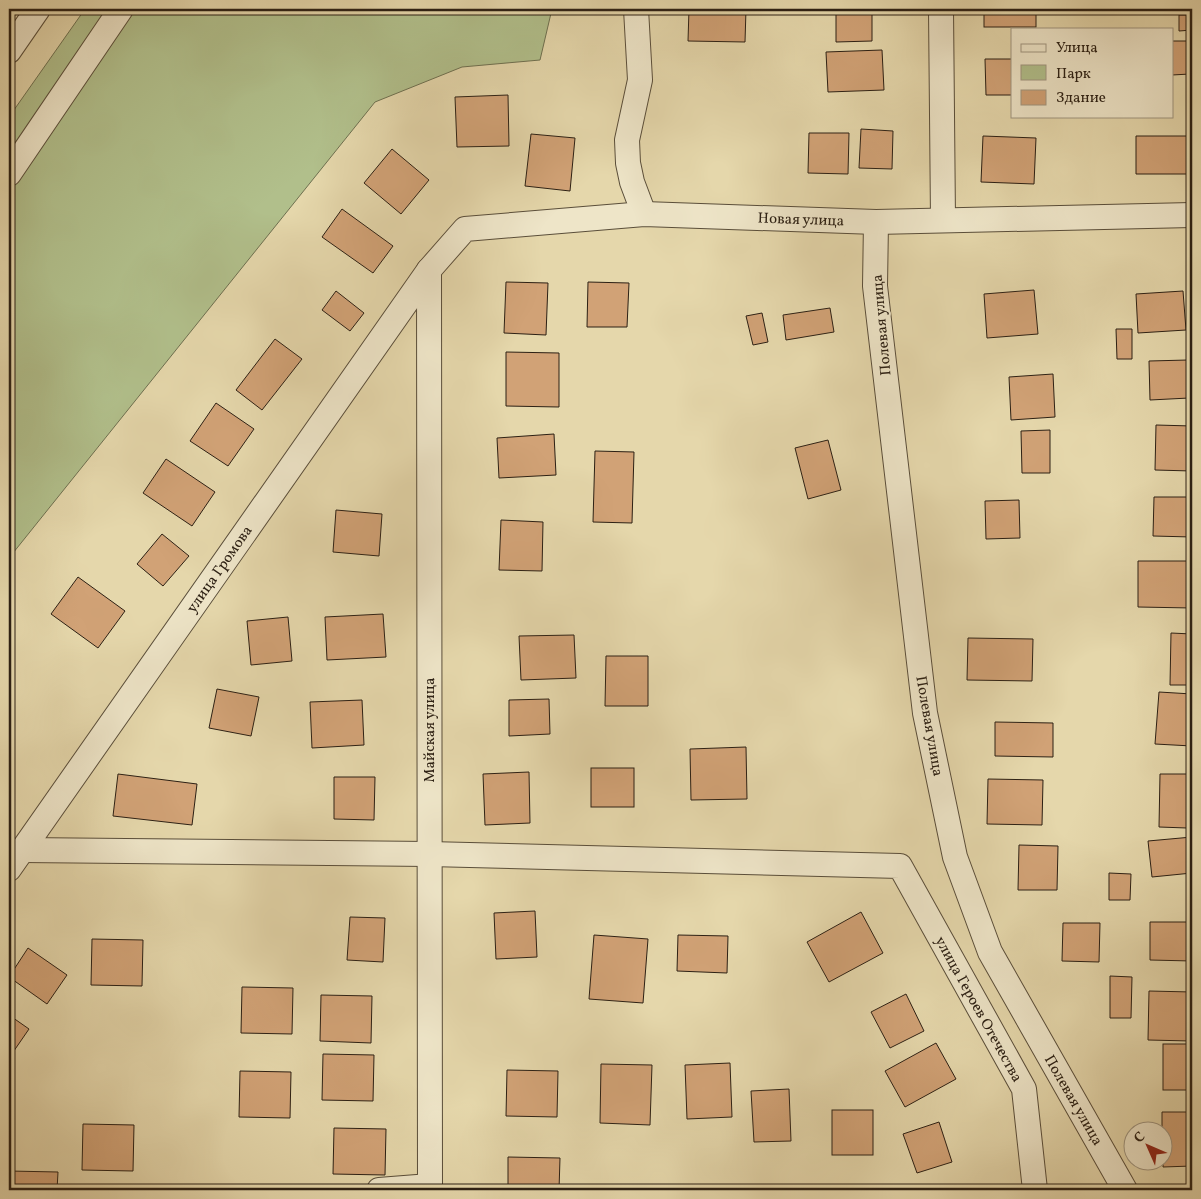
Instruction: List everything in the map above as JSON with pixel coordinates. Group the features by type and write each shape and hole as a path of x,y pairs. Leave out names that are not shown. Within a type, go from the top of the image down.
{"street":[{"path":"9,51 38,9"},
{"path":"9,174 121,9"},
{"path":"636,9 640,80 627,140 628,163 632,182 644,214"},
{"path":"942,9 943,220"},
{"name":"Новая улица","path":"430,270 465,229 644,214 876,222 1192,215"},
{"name":"Полевая улица","path":"876,222 875,286 925,713 958,865 990,952 1125,1190"},
{"name":"улица Громова","path":"9,869 430,270"},
{"name":"Майская улица","path":"430,270 430,1188"},
{"path":"22,850 429,854"},
{"name":"улица Героев Отечества","path":"429,854 900,866 1024,1089 1035,1190"},
{"path":"1024,1089 1048,1054"},
{"path":"379,1190 430,1188"}],"green space":[{"path":"85,9 552,9 540,60 462,67 375,102 9,558 9,117"}],"building":[{"path":"689,9 746,9 745,42 688,41"},
{"path":"984,9 1036,9 1036,27 984,27"},
{"path":"836,14 872,14 872,41 836,42"},
{"path":"1179,15 1192,15 1192,30 1179,31"},
{"path":"1174,41 1191,41 1190,74 1174,75"},
{"path":"882,50 884,90 828,92 826,52"},
{"path":"985,59 1011,59 1011,95 986,95"},
{"path":"508,95 509,146 457,147 455,97"},
{"path":"861,129 893,131 892,169 859,168"},
{"path":"809,133 849,133 848,174 808,173"},
{"path":"531,134 575,138 570,191 525,186"},
{"path":"983,136 1036,138 1034,184 981,182"},
{"path":"1136,136 1188,136 1189,174 1136,174"},
{"path":"392,149 429,180 401,214 364,183"},
{"path":"342,209 393,246 373,273 322,237"},
{"path":"506,282 548,283 546,335 504,333"},
{"path":"588,282 629,283 627,327 587,327"},
{"path":"1034,290 1038,334 987,338 984,294"},
{"path":"336,291 364,313 350,331 322,310"},
{"path":"1183,291 1186,330 1138,333 1136,294"},
{"path":"830,308 834,332 786,340 783,315"},
{"path":"762,313 768,342 753,345 746,316"},
{"path":"1116,329 1132,329 1132,359 1117,359"},
{"path":"275,339 302,359 262,410 236,390"},
{"path":"506,352 559,353 559,407 506,406"},
{"path":"1188,360 1189,398 1150,400 1149,361"},
{"path":"1053,374 1055,417 1011,420 1009,377"},
{"path":"216,403 254,429 228,466 190,441"},
{"path":"1156,425 1192,426 1192,471 1155,470"},
{"path":"1050,430 1050,473 1022,473 1021,431"},
{"path":"554,434 556,475 499,478 497,438"},
{"path":"828,440 841,490 808,499 795,448"},
{"path":"595,451 634,452 632,523 593,522"},
{"path":"166,459 215,492 192,526 143,493"},
{"path":"1154,497 1192,497 1192,537 1153,536"},
{"path":"1019,500 1020,538 986,539 985,501"},
{"path":"336,510 382,514 379,556 333,552"},
{"path":"501,520 543,522 542,571 499,570"},
{"path":"162,534 189,556 163,586 137,564"},
{"path":"1138,561 1192,561 1192,608 1138,607"},
{"path":"78,577 125,611 98,648 51,614"},
{"path":"383,614 386,657 327,660 325,617"},
{"path":"288,617 292,661 251,665 247,621"},
{"path":"1171,633 1192,634 1192,685 1170,685"},
{"path":"574,635 576,678 521,680 519,636"},
{"path":"968,638 1033,639 1032,681 967,680"},
{"path":"606,656 648,656 648,706 605,706"},
{"path":"217,689 259,697 251,736 209,728"},
{"path":"1159,692 1192,694 1192,746 1155,744"},
{"path":"549,699 550,734 509,736 509,700"},
{"path":"362,700 364,745 312,748 310,702"},
{"path":"995,722 1053,723 1053,757 995,756"},
{"path":"746,747 747,799 691,800 690,749"},
{"path":"591,768 634,768 634,807 591,807"},
{"path":"529,772 530,823 485,825 483,774"},
{"path":"118,774 197,784 192,825 113,816"},
{"path":"1160,774 1188,774 1187,828 1159,827"},
{"path":"334,777 375,777 374,820 334,819"},
{"path":"988,779 1043,780 1042,825 987,824"},
{"path":"1192,837 1192,873 1152,877 1148,841"},
{"path":"1019,845 1058,846 1057,890 1018,890"},
{"path":"1109,873 1131,874 1130,900 1109,900"},
{"path":"535,911 537,957 496,959 494,913"},
{"path":"861,912 883,953 829,982 807,942"},
{"path":"350,917 385,918 383,962 347,960"},
{"path":"1150,922 1192,922 1192,961 1150,960"},
{"path":"1063,923 1100,923 1099,962 1062,961"},
{"path":"594,935 648,939 643,1003 589,999"},
{"path":"678,935 728,936 727,973 677,971"},
{"path":"92,939 143,940 142,986 91,985"},
{"path":"28,948 67,975 47,1004 9,977"},
{"path":"1110,976 1132,977 1131,1018 1110,1018"},
{"path":"242,987 293,988 292,1034 241,1033"},
{"path":"1149,991 1192,992 1191,1041 1148,1040"},
{"path":"906,994 924,1031 890,1048 871,1012"},
{"path":"321,995 372,996 371,1043 320,1041"},
{"path":"9,1015 29,1029 9,1058"},
{"path":"936,1043 956,1079 905,1107 885,1071"},
{"path":"1163,1044 1192,1044 1192,1090 1163,1090"},
{"path":"323,1054 374,1055 373,1101 322,1100"},
{"path":"730,1063 732,1117 687,1119 685,1065"},
{"path":"601,1064 652,1065 650,1125 600,1123"},
{"path":"507,1070 558,1071 557,1117 506,1116"},
{"path":"240,1071 291,1072 290,1118 239,1117"},
{"path":"789,1089 791,1141 754,1142 751,1091"},
{"path":"832,1110 873,1110 873,1155 832,1155"},
{"path":"1162,1112 1192,1112 1192,1166 1174,1167 1174,1122 1162,1122"},
{"path":"939,1122 952,1162 917,1173 903,1134"},
{"path":"83,1124 134,1125 133,1171 82,1170"},
{"path":"334,1128 386,1129 385,1175 333,1174"},
{"path":"508,1157 560,1158 559,1190 508,1190"},
{"path":"9,1171 58,1172 57,1190 9,1190"}]}
